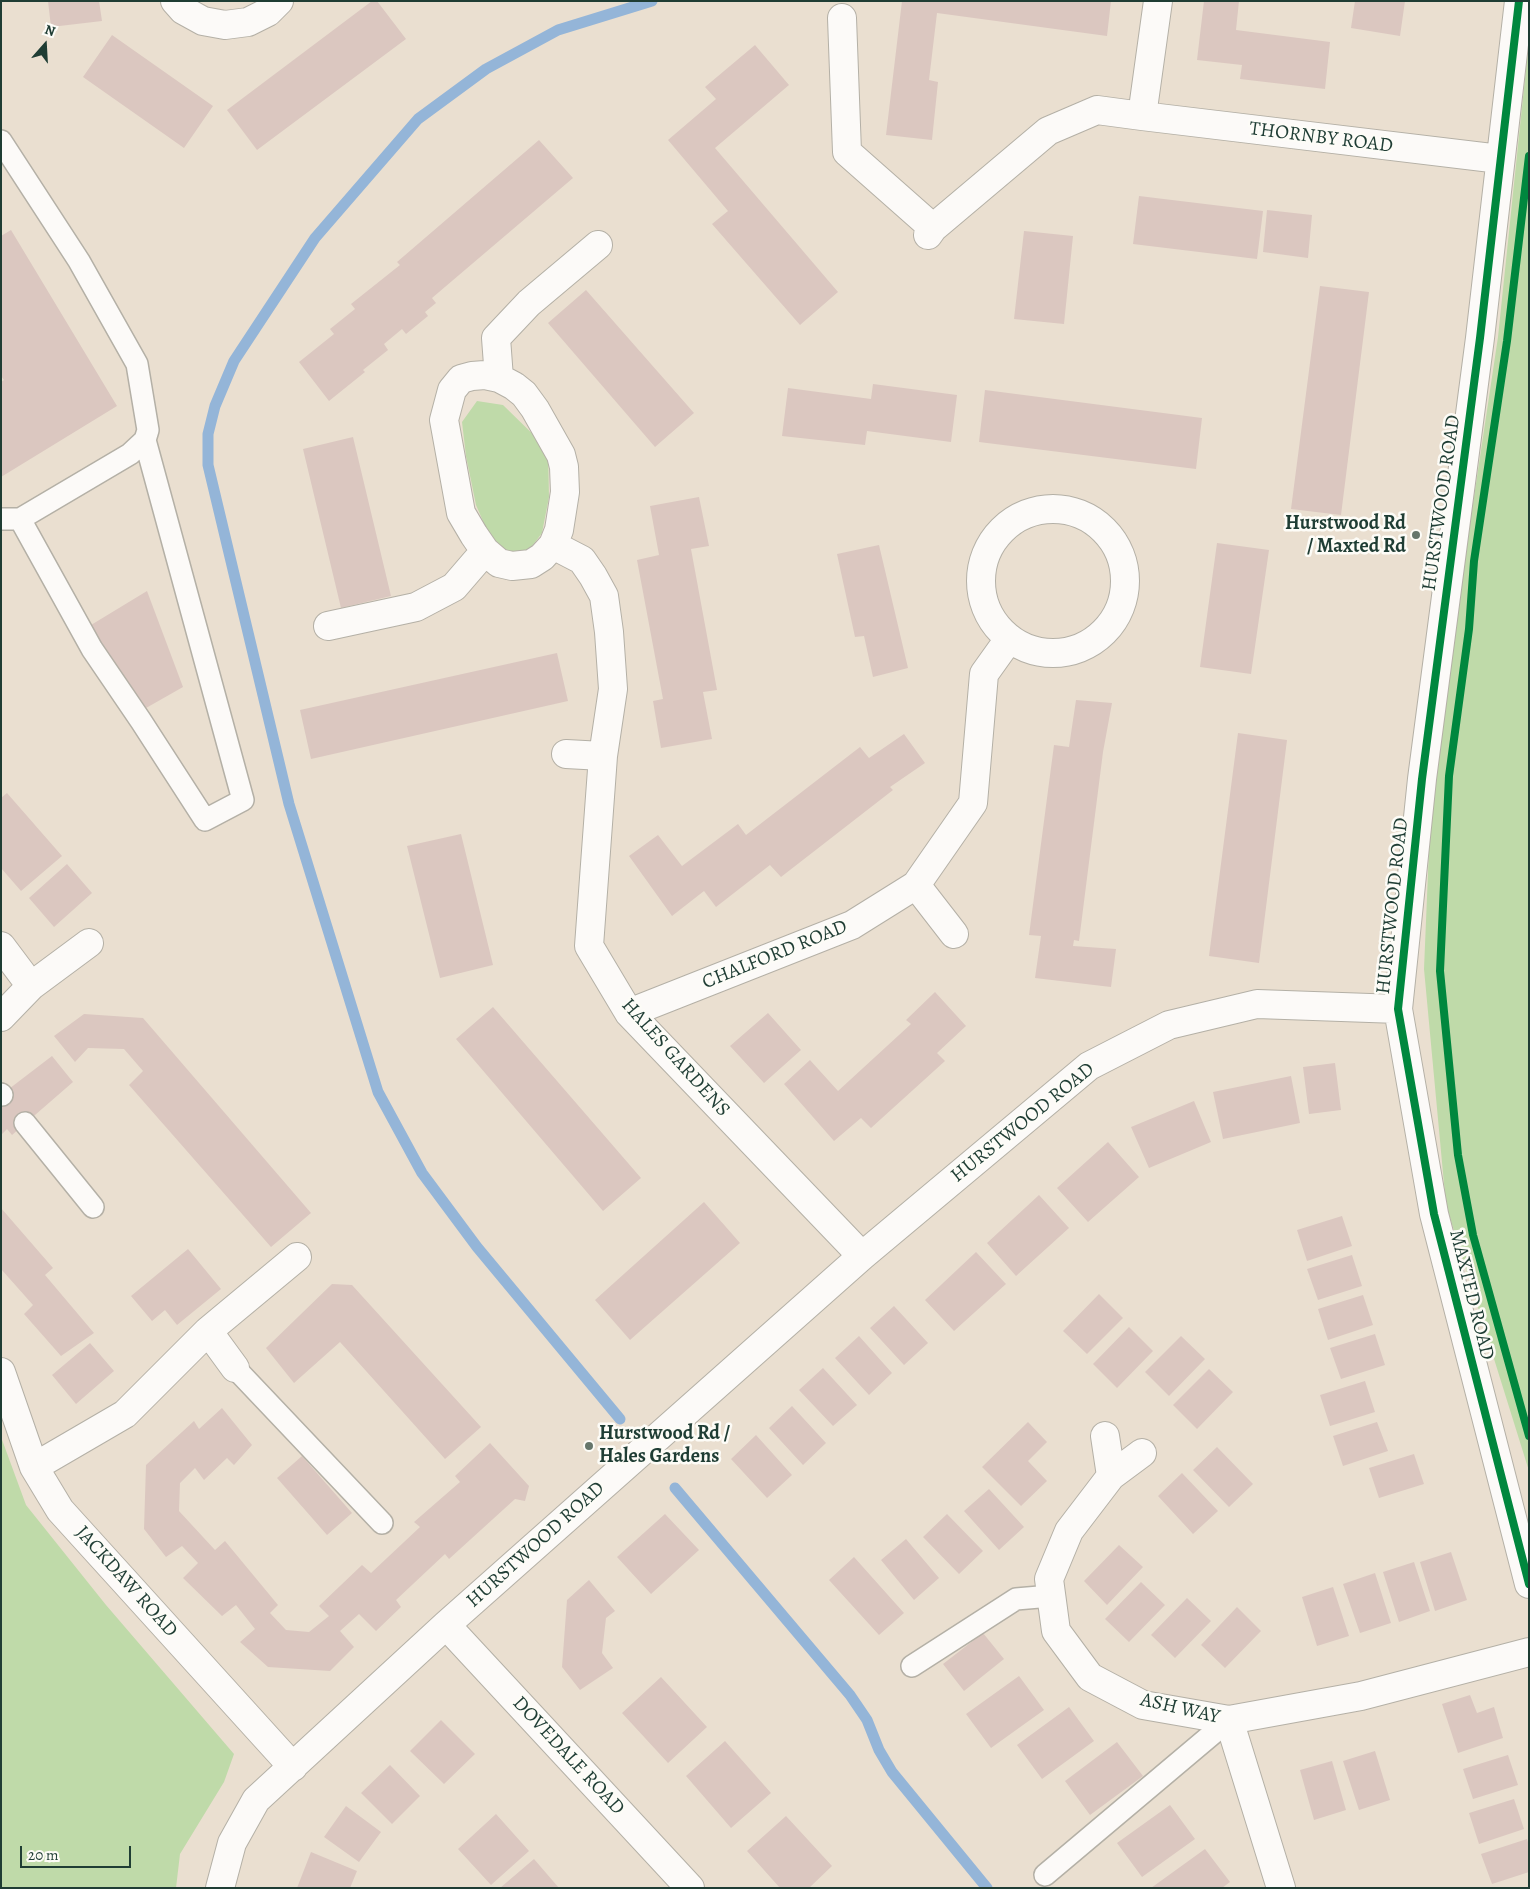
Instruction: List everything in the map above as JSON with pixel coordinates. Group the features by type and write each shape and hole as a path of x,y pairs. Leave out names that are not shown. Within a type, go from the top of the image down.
{"street":[{"path":"175,1 183,10 203,21 225,25 248,22 268,12 279,1"},
{"path":"1142,116 1158,1"},
{"name":"HURSTWOOD ROAD","path":"220,1888 232,1843 256,1800 446,1625 862,1256 1088,1066 1168,1025 1257,1004 1398,1010 1422,779 1480,338 1519,1"},
{"name":"THORNBY ROAD","path":"842,18 848,152 931,232 1048,131 1097,110 1500,159"},
{"path":"499,378 496,338 529,303 598,245"},
{"path":"485,375 499,378 514,386 524,394 535,409 561,455 564,467 565,492 561,522 553,545 542,557 531,564 512,566 499,563 485,551 461,513 444,420 452,390 461,379 485,375"},
{"path":"1042,509 1077,512 1105,529 1126,569 1124,602 1112,626 1088,646 1059,654 1009,639 996,626 981,593 985,554 997,534 1014,519 1042,509"},
{"name":"HALES GARDENS","path":"553,545 582,560 593,576 604,596 609,632 613,689 603,756 589,946 629,1013 862,1256"},
{"path":"328,626 416,607 454,587 485,551"},
{"name":"CHALFORD ROAD","path":"629,1013 852,925 916,885 973,803 984,674 1009,639"},
{"path":"566,754 603,756"},
{"path":"916,885 954,934"},
{"path":"1,1017 31,986 89,943"},
{"path":"1,946 31,986"},
{"name":"MAXTED ROAD","path":"1398,1010 1434,1214 1529,1584"},
{"path":"34,1467 125,1414 208,1331 296,1257"},
{"path":"208,1331 235,1368"},
{"name":"JACKDAW ROAD","path":"1,1372 34,1467 60,1510 293,1767"},
{"path":"1105,1436 1111,1476"},
{"name":"ASH WAY","path":"1142,1454 1111,1476 1069,1531 1049,1579 1056,1631 1090,1677 1143,1705 1229,1720 1361,1696 1529,1652"},
{"name":"DOVEDALE ROAD","path":"446,1625 690,1888"},
{"path":"1229,1720 1281,1888"}],"lane":[{"path":"1,141 79,261 137,364 148,430 145,440 130,454 11,519 92,649 205,820 243,800 145,440"},
{"path":"25,1123 93,1207"},
{"path":"235,1368 382,1523"},
{"path":"912,1666 1016,1599 1051,1596"},
{"path":"1045,1876 1229,1720"}],"green space":[{"path":"1529,40 1529,1471 1446,1205 1424,969 1432,777 1498,337"},
{"path":"477,401 503,405 548,449 549,497 542,533 530,549 509,553 489,535 476,505 466,456 462,422"},
{"path":"1,1437 26,1505 106,1605 234,1754 224,1782 180,1854 176,1888 1,1888"}],"building":[{"path":"48,1 99,1 102,21 51,27"},
{"path":"372,1 377,1 406,39 257,150 227,110"},
{"path":"902,1 1111,1 1107,36 937,13 929,80 938,82 932,140 886,135"},
{"path":"1204,1 1239,1 1236,30 1330,42 1325,89 1240,79 1242,65 1197,60"},
{"path":"1355,1 1405,1 1400,36 1351,28"},
{"path":"112,35 213,106 184,148 83,77"},
{"path":"755,45 789,85 715,148 838,292 800,325 712,224 728,211 668,140 716,99 705,87"},
{"path":"539,140 573,178 432,298 436,303 425,312 428,316 406,334 402,329 384,344 388,350 363,370 365,372 329,401 299,362 334,334 330,329 355,309 351,304 400,265 397,262"},
{"path":"1139,196 1263,211 1257,259 1133,244"},
{"path":"1267,210 1312,215 1308,258 1263,252"},
{"path":"11,230 117,406 1,477 1,382 4,380 1,376 1,236"},
{"path":"1024,231 1073,236 1064,324 1014,319"},
{"path":"1320,286 1369,292 1341,515 1291,509"},
{"path":"586,290 694,413 655,447 548,323"},
{"path":"873,384 957,395 951,442 867,431 865,445 782,436 788,388 871,399"},
{"path":"985,390 1202,418 1196,469 979,442"},
{"path":"353,437 391,596 341,608 303,449"},
{"path":"699,497 709,546 691,549 717,690 703,692 712,739 661,748 653,701 663,699 637,560 659,555 650,506"},
{"path":"1217,543 1269,550 1251,674 1200,667"},
{"path":"879,545 908,668 873,677 864,636 855,637 837,554"},
{"path":"147,591 183,687 139,712 91,625"},
{"path":"557,653 568,701 311,759 300,710"},
{"path":"1076,700 1112,703 1103,752 1079,941 1074,940 1073,946 1116,949 1111,987 1035,978 1041,936 1029,935 1054,745 1069,747"},
{"path":"1238,733 1287,740 1259,963 1209,956"},
{"path":"904,734 925,763 890,787 893,790 781,877 770,865 716,907 704,891 672,916 629,856 658,835 682,866 738,824 746,835 860,747 869,758"},
{"path":"7,793 62,856 21,891 1,868 1,798"},
{"path":"461,834 493,965 440,978 407,846"},
{"path":"67,864 92,893 54,927 29,898"},
{"path":"935,992 966,1026 937,1053 945,1061 871,1128 861,1118 834,1141 784,1084 810,1060 838,1091 911,1024 906,1020"},
{"path":"493,1007 641,1178 603,1211 456,1039"},
{"path":"768,1013 801,1050 764,1083 730,1046"},
{"path":"84,1014 143,1018 311,1213 271,1247 129,1085 143,1071 124,1049 88,1048 75,1062 54,1036"},
{"path":"52,1056 73,1082 12,1135 7,1129 1,1135 1,1095"},
{"path":"1335,1063 1341,1110 1309,1114 1303,1067"},
{"path":"1291,1076 1300,1123 1223,1139 1213,1092"},
{"path":"1194,1101 1211,1142 1149,1168 1131,1127"},
{"path":"1108,1142 1139,1177 1088,1222 1057,1188"},
{"path":"1039,1195 1069,1228 1016,1276 987,1243"},
{"path":"704,1202 740,1243 630,1340 595,1300"},
{"path":"1,1208 53,1268 45,1275 94,1333 61,1356 24,1314 33,1305 1,1269"},
{"path":"1342,1216 1352,1246 1307,1261 1297,1230"},
{"path":"188,1249 221,1289 177,1325 165,1310 152,1321 131,1296"},
{"path":"976,1252 1006,1284 954,1331 925,1300"},
{"path":"1352,1255 1362,1286 1318,1300 1307,1269"},
{"path":"332,1284 352,1285 481,1427 445,1459 340,1342 294,1383 266,1348"},
{"path":"1099,1294 1123,1318 1087,1354 1063,1331"},
{"path":"1363,1295 1373,1325 1328,1340 1318,1309"},
{"path":"894,1306 928,1343 904,1365 870,1328"},
{"path":"1129,1327 1153,1351 1117,1388 1093,1364"},
{"path":"1375,1334 1385,1365 1341,1379 1330,1348"},
{"path":"859,1336 892,1373 869,1395 835,1358"},
{"path":"1181,1336 1205,1359 1169,1396 1145,1372"},
{"path":"90,1343 114,1371 76,1404 52,1375"},
{"path":"823,1368 857,1405 833,1426 799,1390"},
{"path":"1209,1369 1233,1392 1197,1429 1173,1405"},
{"path":"1365,1381 1375,1412 1330,1426 1320,1395"},
{"path":"792,1406 826,1443 803,1465 769,1428"},
{"path":"222,1408 252,1445 234,1465 227,1458 204,1480 195,1468 180,1483 179,1511 215,1550 225,1541 278,1605 270,1613 286,1630 309,1632 329,1616 319,1606 362,1565 371,1573 420,1527 414,1522 460,1482 455,1476 490,1443 529,1486 525,1501 515,1499 449,1559 445,1554 396,1600 401,1607 376,1631 359,1614 340,1631 354,1647 330,1671 268,1667 240,1642 255,1629 236,1605 222,1616 183,1578 198,1563 182,1546 166,1557 144,1529 146,1465 194,1421 199,1429"},
{"path":"1028,1422 1047,1442 1028,1461 1047,1481 1021,1506 982,1467"},
{"path":"1377,1422 1388,1451 1343,1466 1333,1436"},
{"path":"756,1435 792,1475 767,1498 731,1459"},
{"path":"1217,1447 1253,1484 1229,1507 1193,1470"},
{"path":"1414,1454 1424,1484 1379,1498 1369,1468"},
{"path":"302,1456 352,1513 327,1535 277,1478"},
{"path":"1182,1473 1218,1511 1193,1534 1158,1496"},
{"path":"989,1489 1024,1527 999,1550 964,1511"},
{"path":"665,1514 699,1550 651,1594 617,1557"},
{"path":"947,1514 983,1551 959,1574 923,1537"},
{"path":"906,1539 939,1578 914,1600 881,1560"},
{"path":"1119,1545 1143,1567 1107,1605 1084,1581"},
{"path":"1451,1552 1467,1600 1435,1611 1420,1562"},
{"path":"854,1557 904,1613 879,1635 829,1580"},
{"path":"1414,1562 1430,1611 1399,1622 1383,1572"},
{"path":"1375,1573 1391,1623 1360,1633 1343,1584"},
{"path":"589,1580 615,1611 606,1618 602,1653 613,1668 580,1690 562,1667 567,1600"},
{"path":"1141,1582 1165,1605 1129,1642 1105,1619"},
{"path":"1333,1587 1349,1636 1317,1646 1302,1597"},
{"path":"1187,1598 1211,1621 1175,1658 1151,1635"},
{"path":"1237,1607 1261,1631 1225,1668 1201,1645"},
{"path":"983,1633 1004,1659 964,1691 943,1664"},
{"path":"1019,1676 1044,1710 991,1748 966,1714"},
{"path":"661,1677 707,1727 668,1763 622,1713"},
{"path":"1470,1695 1477,1713 1494,1707 1503,1738 1458,1753 1442,1704"},
{"path":"1069,1707 1094,1741 1042,1779 1017,1745"},
{"path":"441,1720 475,1754 444,1784 410,1751"},
{"path":"725,1741 771,1793 731,1828 686,1776"},
{"path":"1117,1742 1143,1776 1090,1815 1065,1781"},
{"path":"1375,1751 1390,1800 1359,1810 1343,1761"},
{"path":"1508,1755 1518,1785 1473,1799 1463,1769"},
{"path":"1332,1761 1346,1810 1314,1820 1300,1770"},
{"path":"390,1765 420,1796 392,1824 361,1793"},
{"path":"1514,1799 1524,1829 1479,1844 1469,1813"},
{"path":"1170,1805 1195,1839 1142,1877 1117,1843"},
{"path":"346,1806 381,1832 359,1862 324,1837"},
{"path":"496,1814 529,1851 491,1885 458,1849"},
{"path":"786,1816 832,1866 809,1888 780,1888 747,1851"},
{"path":"1527,1839 1529,1845 1529,1872 1492,1884 1481,1854"},
{"path":"1205,1849 1230,1882 1222,1888 1151,1888"},
{"path":"311,1852 357,1871 350,1888 297,1888"},
{"path":"534,1859 559,1888 500,1888"}],"waterway":[{"path":"620,1419 477,1247 422,1173 378,1092 289,804 208,465 208,434 215,406 234,361 315,238 418,119 486,69 558,30 652,1"},
{"path":"675,1488 850,1695 867,1720 879,1750 892,1772 987,1888"}],"cycle path":[{"path":"1519,1 1480,338 1422,779 1398,1009 1434,1214 1529,1584"},
{"path":"1529,156 1507,341 1474,561 1469,629 1449,776 1440,971 1458,1155 1473,1235 1529,1436"}],"place":[{"name":"Hurstwood Rd / Maxted Rd","path":"1416,535"},
{"name":"Hurstwood Rd / Hales Gardens","path":"589,1446"}]}
